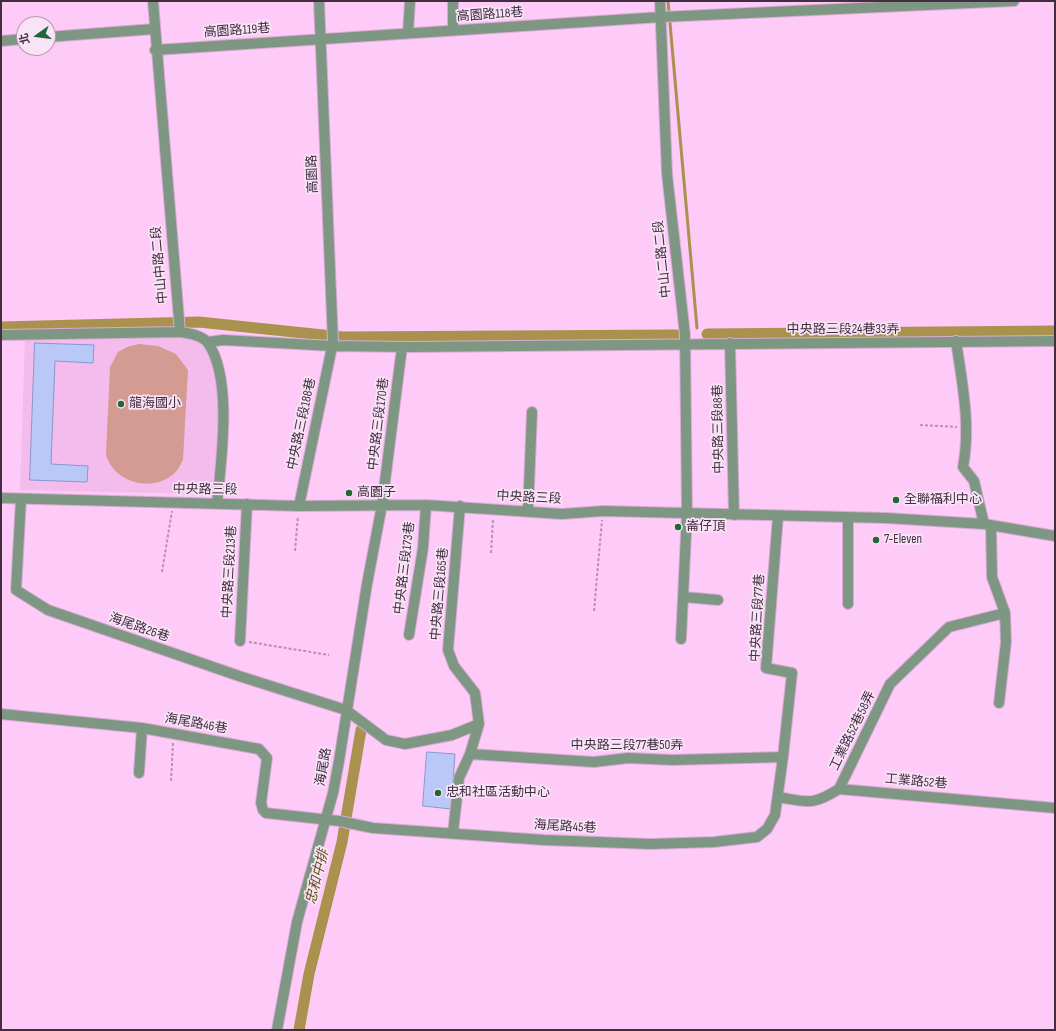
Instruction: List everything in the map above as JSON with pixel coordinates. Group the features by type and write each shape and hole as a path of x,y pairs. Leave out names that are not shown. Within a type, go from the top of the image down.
{"street":[{"name":"中山中路二段","path":"153,1 154,28 180,329"},
{"name":"高園路","path":"319,1 332,340"},
{"path":"408,33 410,1"},
{"path":"453,1 453,30"},
{"name":"中山二路二段","path":"660,1 667,174 684,343 687,514 681,639"},
{"name":"高園路118巷","path":"321,38 879,5 1014,1"},
{"path":"56,36 154,28"},
{"name":"高園路119巷","path":"156,50 321,38"},
{"path":"1,41 16,40"},
{"path":"1,335 180,329 208,342 218,363 223,412 217,504"},
{"name":"中央路三段24巷33弄","path":"208,342 223,340 332,340 402,347 684,343 922,343 956,341 1055,341"},
{"name":"中央路三段188巷","path":"299,506 332,340"},
{"path":"956,341 964,392 966,448 963,467 974,481 988,524 992,577 1005,613 1006,642 999,703"},
{"name":"中央路三段88巷","path":"730,343 734,515"},
{"name":"中央路三段170巷","path":"382,505 402,347"},
{"path":"528,511 532,412"},
{"name":"中央路三段","path":"1,498 299,506 426,505 460,506 494,510 562,514 603,511 886,518 988,524 1055,536"},
{"name":"海尾路26巷","path":"21,499 16,590 35,603 48,610 114,634 346,710"},
{"name":"中央路三段213巷","path":"240,641 247,504"},
{"name":"海尾路","path":"277,1030 297,922 325,821 339,761 346,710 382,505"},
{"name":"中央路三段173巷","path":"409,635 423,548 426,505"},
{"name":"中央路三段165巷","path":"460,506 448,650 454,666 475,693 479,724"},
{"name":"中央路三段77巷","path":"778,516 766,668 792,673 778,797"},
{"path":"848,518 848,604"},
{"path":"684,597 718,600"},
{"name":"工業路52巷58弄","path":"839,789 890,684 949,627 1005,613"},
{"path":"346,710 386,740 404,744 452,735 479,724"},
{"name":"海尾路46巷","path":"1,714 142,728 259,749 267,758 261,803 263,810 266,813 325,821"},
{"path":"453,833 459,778 470,754 479,724"},
{"path":"139,773 142,728"},
{"name":"中央路三段77巷50弄","path":"470,754 594,762 628,758 672,760 783,757"},
{"path":"778,797 810,802 823,800 839,789"},
{"name":"工業路52巷","path":"839,789 1055,808"},
{"name":"海尾路45巷","path":"325,821 339,821 373,828 544,840 650,844 728,840 757,837 767,829 775,815 778,797"}],"path":[{"path":"920,425 966,428"},
{"path":"162,572 174,502"},
{"path":"295,551 299,506"},
{"path":"491,553 494,510"},
{"path":"594,611 603,511"},
{"path":"240,641 329,656"},
{"path":"171,781 174,734"}],"shaded area":[{"name":"龍海國小","path":"174,337 193,339 207,346 213,358 218,390 220,418 218,446 211,494 20,490 25,338"},
{"path":"139,344 158,346 176,354 188,370 183,459 177,471 167,478 156,483 143,484 131,481 120,475 111,466 106,454 110,367 118,352 127,347"}],"building":[{"path":"35,343 94,345 93,363 55,361 51,464 88,466 87,482 30,480"},
{"name":"忠和社區活動中心","path":"427,752 455,754 451,809 423,806"}],"waterway":[{"path":"668,1 697,328"},
{"path":"1,327 199,322 342,337 677,335"},
{"path":"707,334 1055,331"},
{"name":"忠和中排","path":"299,1030 309,974 342,842 361,730"}],"place":[{"name":"龍海國小","path":"121,404"},
{"name":"高園子","path":"349,493"},
{"name":"全聯福利中心","path":"896,500"},
{"name":"崙仔頂","path":"678,527"},
{"name":"7-Eleven","path":"876,540"},
{"name":"忠和社區活動中心","path":"438,793"}]}
